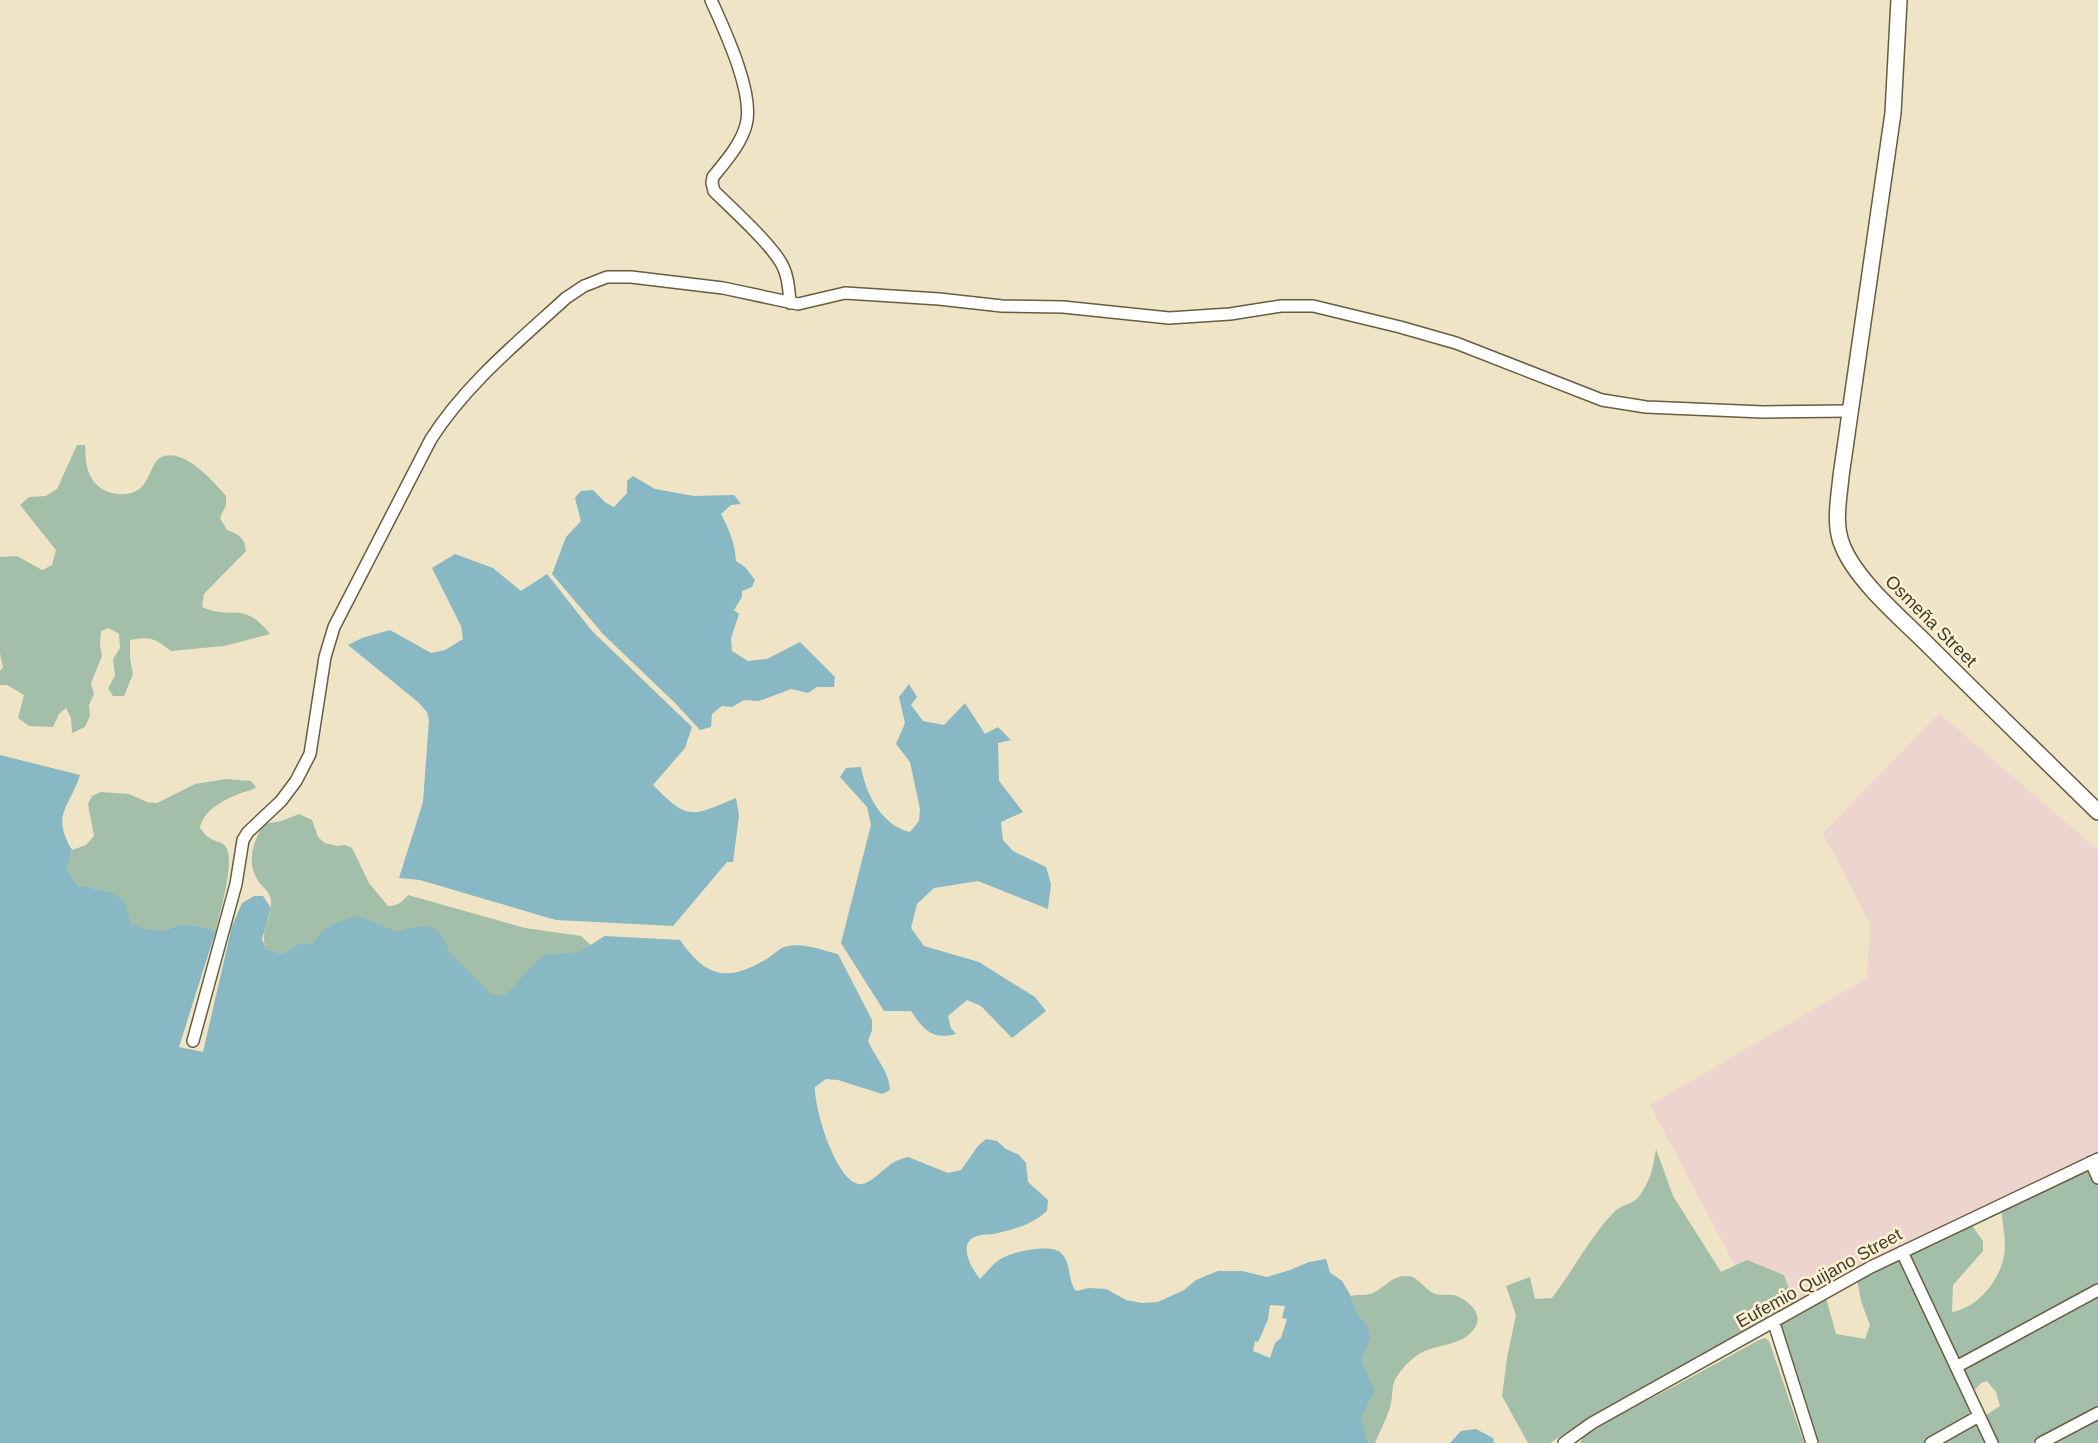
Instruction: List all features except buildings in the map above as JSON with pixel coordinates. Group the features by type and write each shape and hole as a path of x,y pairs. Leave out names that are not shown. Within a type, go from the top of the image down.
{"main road":[{"name":"Osmeña Street","path":"1900,0 1893,113 1838,506 1839,534 1846,554 1862,576 1897,615 2098,812"}],"street":[{"path":"711,0 743,83 747,114 747,124 739,140 713,177 712,184 714,191 763,240 784,266 790,303"},
{"path":"193,1041 236,884 243,840 248,832 281,801 296,781 310,754 325,657 334,627 430,439 448,413 468,391 566,298 584,286 606,277 631,277 723,288 798,304 845,293 939,299 1002,306 1063,307 1169,318 1230,314 1282,306 1313,306 1456,343 1608,401 1646,407 1763,412 1851,411"},
{"path":"2094,1160 2098,1178"},
{"name":"Eufemio Quijano Street","path":"1566,1442 1592,1423 1774,1323 1871,1267 2094,1160"},
{"path":"1902,1252 1992,1443"},
{"path":"1956,1367 2098,1290"},
{"path":"1774,1323 1812,1443"},
{"path":"2041,1443 2098,1413"},
{"path":"1931,1443 1979,1416"}],"shaded area":[{"path":"1939,713 2098,850 2098,1152 1762,1317 1650,1105 1867,978 1870,924 1823,833"}],"green space":[{"path":"77,445 85,445 87,468 93,481 103,490 116,494 130,493 141,488 156,462 164,456 172,455 190,462 206,475 226,496 226,505 220,518 227,530 235,533 243,540 246,551 204,594 202,607 212,611 244,614 252,617 270,634 224,646 171,651 152,639 130,640 130,659 133,674 124,696 113,696 108,688 115,676 113,659 120,648 119,634 109,628 101,631 100,645 102,656 91,683 94,694 89,705 90,716 85,727 72,733 71,718 66,708 59,714 53,727 29,726 18,718 24,695 7,685 0,685 0,671 3,667 0,653 0,557 17,556 42,570 52,565 56,550 20,505 29,497 46,496 57,489"},
{"path":"226,779 251,781 256,787 228,798 216,806 205,816 200,828 208,837 226,846 229,857 226,889 216,930 183,924 165,930 150,930 130,924 107,891 77,885 67,869 72,850 86,845 94,836 88,804 92,796 101,792 129,794 147,802 157,803 195,784"},
{"path":"299,814 312,820 318,837 325,843 337,846 345,845 352,848 369,883 388,906 400,903 408,895 525,928 581,936 591,945 605,936 689,1056 299,943 283,954 266,949 264,936 270,914 271,901 269,894 259,882 254,872 252,858 254,844 264,824 281,821"},
{"path":"1656,1149 1673,1196 1721,1272 1747,1260 1784,1275 1795,1306 1583,1422 1550,1443 1528,1443 1502,1396 1507,1358 1516,1315 1506,1286 1530,1277 1535,1299 1552,1298 1606,1221 1615,1211 1638,1198 1647,1184"},
{"path":"2090,1169 2098,1186 2098,1285 1960,1361 1909,1252 1970,1223 1983,1241 1983,1251 1953,1285 1952,1312 1963,1309 1981,1297 1989,1288 2004,1258 2005,1237 2001,1208"},
{"path":"1898,1259 1904,1264 1972,1413 1968,1419 1927,1443 1817,1443 1778,1325 1826,1298 1836,1334 1865,1339 1870,1325 1861,1301 1857,1280"},
{"path":"1330,1273 1342,1281 1351,1296 1373,1293 1400,1277 1413,1277 1433,1293 1452,1295 1464,1300 1472,1306 1477,1314 1477,1324 1468,1335 1454,1342 1423,1352 1402,1369 1394,1382 1390,1408 1375,1443 1301,1443 1365,1392"},
{"path":"2098,1294 2098,1407 2033,1443 1996,1443 1983,1417 2000,1406 1996,1392 1987,1381 1981,1383 1971,1394 1962,1370 1964,1366"},
{"path":"1765,1338 1769,1341 1804,1443 1580,1443 1585,1432"},
{"path":"2098,1416 2098,1443 2048,1443"},
{"path":"1976,1422 1986,1443 1936,1443"}],"water":[{"path":"633,476 655,489 694,496 734,495 741,504 731,505 721,514 731,537 736,561 745,567 755,580 752,587 742,591 742,597 734,610 739,614 731,638 732,651 748,661 767,659 800,642 835,677 834,687 817,687 808,693 791,689 759,701 744,700 732,707 722,706 712,714 711,727 700,730 675,703 603,634 552,574 566,537 581,521 575,498 581,491 593,490 606,503 614,507 627,493 627,481"},
{"path":"455,554 493,568 521,591 547,574 592,631 692,727 685,748 653,785 665,797 683,810 692,812 710,809 736,798 739,816 733,862 727,862 673,926 556,920 420,880 399,878 423,802 429,720 427,712 418,702 348,645 362,638 390,630 431,653 445,650 463,639 461,626 432,568"},
{"path":"909,684 917,697 911,705 923,721 944,725 965,703 985,734 998,727 1011,740 998,743 999,781 1023,812 1001,822 1003,840 1013,851 1046,867 1051,884 1048,909 978,881 934,888 917,904 911,928 924,946 979,962 1035,997 1046,1011 1012,1038 981,1006 967,1000 948,1016 951,1028 956,1034 948,1036 929,1032 911,1011 884,1011 841,943 871,825 867,807 840,777 846,768 861,767 871,798 876,807 891,823 910,832 919,821 920,809 910,762 896,744 905,723 899,697"},
{"path":"0,755 80,775 62,819 66,838 72,850 67,869 77,885 107,891 124,900 131,924 150,930 165,930 183,924 216,930 179,1047 203,1052 232,926 242,903 254,896 263,896 271,908 262,939 266,949 283,954 299,943 312,944 322,932 332,925 356,916 399,932 409,928 431,926 443,937 450,953 492,995 506,995 534,964 545,955 580,952 605,936 680,940 698,962 717,972 728,973 739,972 751,967 781,948 788,946 807,946 838,954 872,1020 872,1030 868,1041 884,1070 890,1090 882,1094 838,1080 826,1079 815,1087 818,1110 828,1142 834,1157 850,1180 863,1184 894,1162 908,1157 948,1173 961,1170 978,1146 986,1139 997,1141 1006,1149 1019,1155 1026,1163 1028,1182 1048,1200 1047,1211 1035,1220 1015,1229 979,1235 971,1239 967,1244 968,1256 973,1269 980,1279 994,1264 1004,1257 1030,1250 1056,1250 1061,1253 1067,1262 1071,1282 1076,1291 1089,1288 1106,1289 1126,1300 1142,1303 1158,1302 1184,1290 1196,1280 1218,1271 1242,1271 1267,1277 1309,1262 1326,1259 1330,1273 1342,1281 1356,1312 1368,1328 1370,1338 1361,1360 1375,1391 1361,1416 1367,1443 0,1443"},
{"path":"1476,1429 1493,1438 1494,1443 1450,1443 1461,1431"}],"pier":[{"path":"1270,1305 1285,1306 1282,1318 1287,1319 1281,1338 1275,1343 1270,1358 1253,1351 1255,1341 1258,1342 1268,1319"}]}
